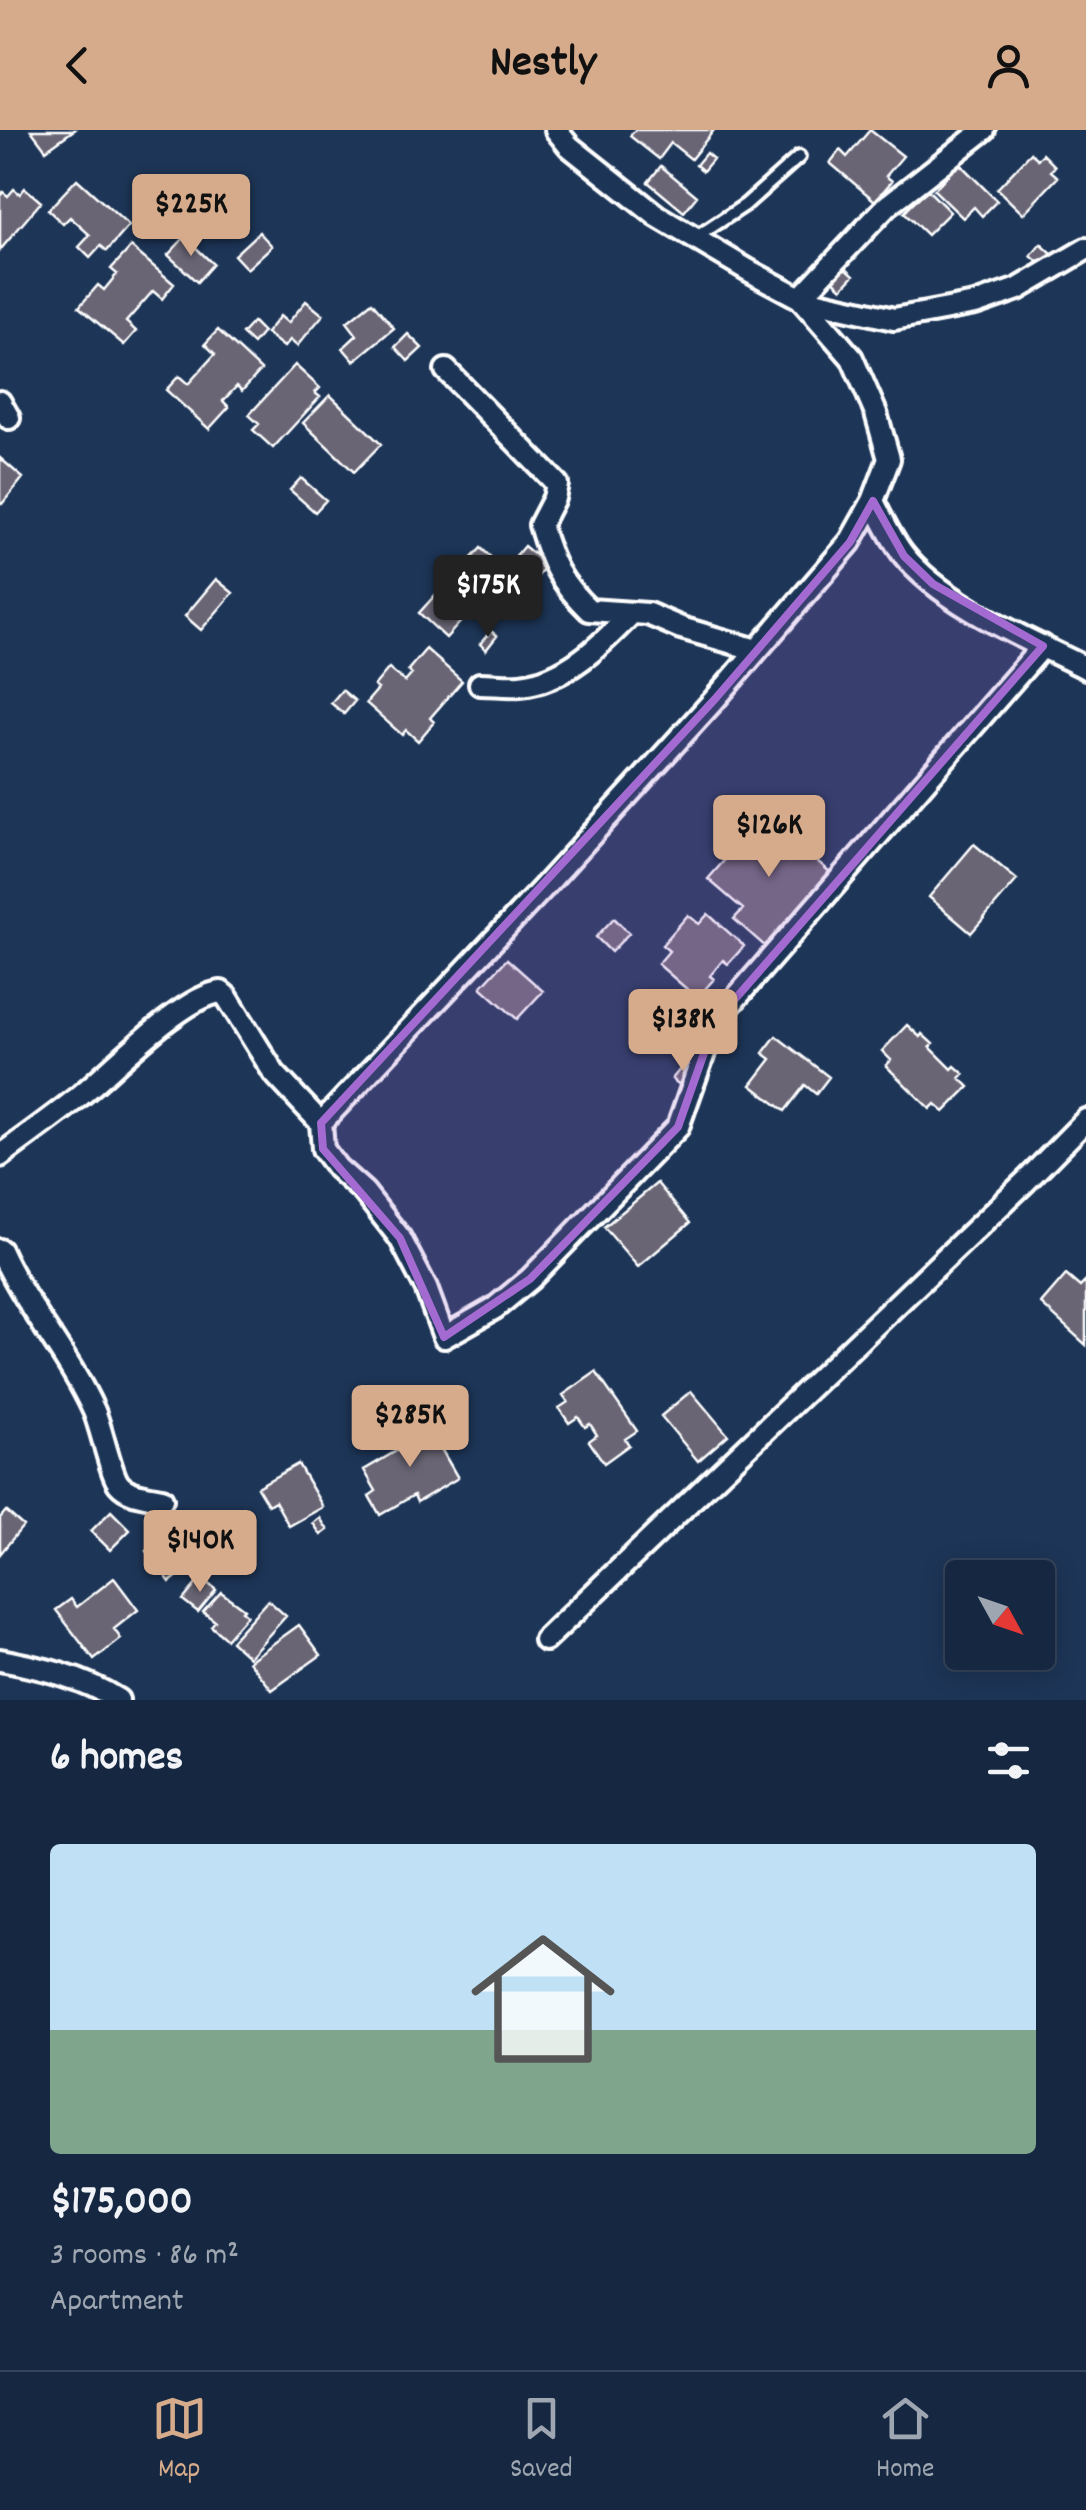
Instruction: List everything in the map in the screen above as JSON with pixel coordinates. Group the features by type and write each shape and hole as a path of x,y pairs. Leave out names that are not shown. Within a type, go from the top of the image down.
{"street":[{"path":"800,298 887,206 984,130"},
{"path":"568,135 657,216 694,238 800,298 894,320 975,304 1018,290 1086,249"},
{"path":"321,1123 543,888 850,542 873,500 888,459 876,413 852,358 800,298"},
{"path":"446,370 556,484 554,498 540,525 564,586 589,610 648,614 681,628 758,650"},
{"path":"873,500 904,556 933,584 1006,629 1086,668"},
{"path":"480,684 522,685 572,666 602,644 632,613"},
{"path":"0,1156 74,1101 185,1007 221,992 228,997 274,1073 321,1123 323,1150 364,1192 400,1238 426,1288 444,1338 496,1308 530,1279 678,1128 716,1022 1043,646"},
{"path":"545,1640 1086,1120"},
{"path":"0,1250 18,1288 93,1410 110,1453 114,1478 125,1490 162,1500"},
{"path":"0,1660 50,1669 102,1689 118,1700"}],"lane":[{"path":"694,238 745,205 799,157"}],"highlighted area":[{"path":"873,501 904,556 933,584 1043,646 715,1022 678,1127 530,1279 444,1337 400,1238 323,1149 321,1123 715,699 850,542"}],"building":[{"path":"31,130 74,130 46,150"},
{"path":"635,130 714,130 691,159 671,143 659,159 630,136"},
{"path":"870,130 903,156 886,176 892,181 875,201 830,163 840,150 847,157"},
{"path":"706,153 713,159 703,171 696,165"},
{"path":"1031,153 1038,159 1043,154 1055,166 1051,171 1058,177 1023,214 997,189"},
{"path":"959,163 997,201 982,216 974,207 963,218 934,190"},
{"path":"661,166 697,196 684,212 648,182"},
{"path":"77,179 129,226 107,251 101,246 90,258 79,247 90,235 70,217 63,224 48,210"},
{"path":"25,188 41,202 0,250 0,196 3,192 8,196 14,189 20,194"},
{"path":"927,189 950,212 927,235 904,213"},
{"path":"259,232 272,246 247,269 234,255"},
{"path":"185,237 213,264 197,282 168,255"},
{"path":"1041,244 1053,255 1042,266 1031,256"},
{"path":"131,247 174,284 162,299 153,291 126,322 136,331 124,345 79,307 98,285 104,290 117,274 111,269"},
{"path":"844,266 854,275 842,288 831,278"},
{"path":"306,301 323,315 297,346 290,340 284,347 266,333 280,316 288,323"},
{"path":"372,302 394,328 354,361 343,348 357,335 347,322"},
{"path":"253,322 263,332 253,344 242,334"},
{"path":"218,330 261,370 242,391 237,386 223,401 229,407 209,429 166,390 179,376 188,384 215,354 205,344"},
{"path":"408,334 422,348 408,361 395,347"},
{"path":"295,365 320,388 315,393 320,397 273,448 253,430 259,424 249,415"},
{"path":"330,395 381,444 354,472 303,423"},
{"path":"0,458 23,478 2,504 0,503"},
{"path":"301,478 326,500 315,512 290,490"},
{"path":"524,546 547,565 530,586 507,566"},
{"path":"481,548 496,562 472,589 456,575"},
{"path":"491,577 499,584 493,592 484,586"},
{"path":"216,579 233,593 201,630 185,616"},
{"path":"437,593 464,618 446,638 419,613"},
{"path":"491,631 497,636 486,650 480,644"},
{"path":"426,649 462,681 430,718 434,722 418,741 406,730 402,735 366,703 389,668 405,682 412,674 408,670"},
{"path":"342,690 355,701 344,714 331,703"},
{"path":"764,815 831,873 767,948 734,919 743,909 708,879"},
{"path":"974,844 1017,880 971,933 929,897"},
{"path":"708,914 744,946 728,964 723,960 710,976 714,979 697,998 658,964 669,951 662,945 688,915 699,924"},
{"path":"614,918 629,933 611,952 596,937"},
{"path":"507,959 543,991 517,1019 481,987"},
{"path":"697,1005 705,1012 697,1021 689,1014"},
{"path":"907,1025 933,1044 930,1047 952,1069 955,1066 964,1074 960,1078 969,1087 944,1112 935,1104 930,1109 886,1066 891,1060 882,1051"},
{"path":"776,1036 829,1077 816,1094 805,1085 785,1111 751,1085 771,1059 763,1053"},
{"path":"685,1063 694,1070 681,1086 672,1079"},
{"path":"657,1183 690,1223 638,1267 604,1227"},
{"path":"1066,1275 1080,1287 1086,1281 1086,1345 1041,1304"},
{"path":"596,1372 637,1431 625,1439 629,1445 604,1463 589,1441 597,1435 590,1424 585,1427 578,1417 569,1423 559,1408 568,1402 563,1395"},
{"path":"691,1391 728,1435 698,1461 661,1416"},
{"path":"425,1421 458,1478 417,1502 414,1495 380,1515 369,1496 376,1491 364,1470 403,1447 397,1437"},
{"path":"298,1464 323,1507 289,1526 275,1501 268,1505 257,1487"},
{"path":"6,1511 23,1526 0,1554 0,1518"},
{"path":"111,1511 130,1530 110,1550 91,1531"},
{"path":"320,1518 328,1530 321,1535 313,1523"},
{"path":"186,1520 210,1551 170,1582 146,1551"},
{"path":"114,1578 138,1610 114,1629 121,1639 94,1660 56,1610 71,1599 77,1607"},
{"path":"201,1578 216,1590 198,1612 183,1600"},
{"path":"221,1592 247,1615 226,1639 211,1626 215,1621 203,1612"},
{"path":"268,1600 286,1616 249,1657 231,1641"},
{"path":"299,1625 321,1655 272,1690 249,1661"}]}
